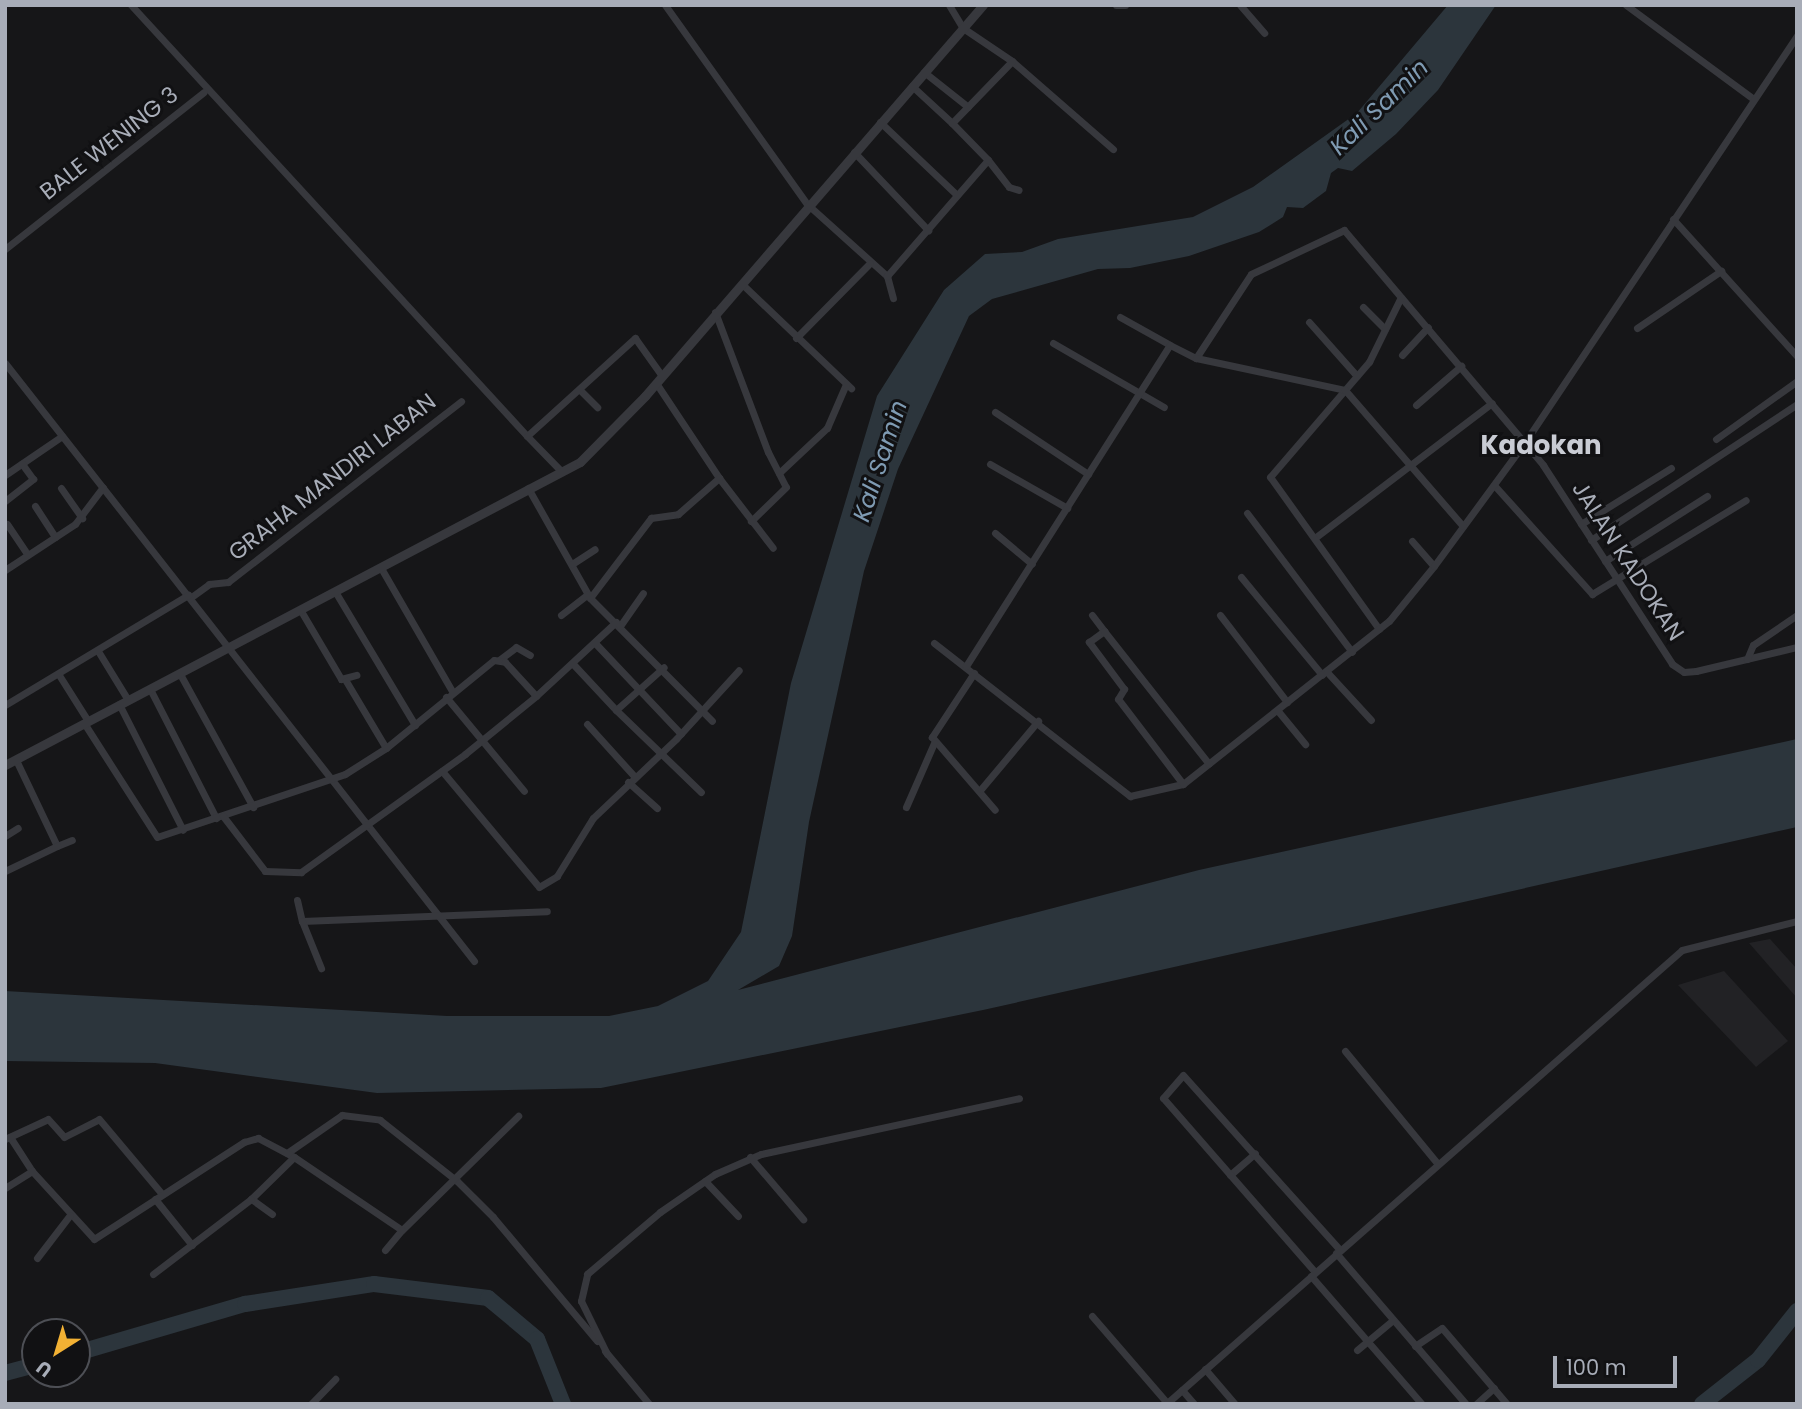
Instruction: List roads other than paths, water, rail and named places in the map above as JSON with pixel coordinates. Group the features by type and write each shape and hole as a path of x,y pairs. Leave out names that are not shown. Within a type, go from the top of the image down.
{"street":[{"path":"131,5 562,472"},
{"path":"665,5 807,204 887,276 892,298"},
{"path":"949,5 963,28 1012,61 1113,149"},
{"path":"5,765 336,593 562,472 590,454 659,380 807,204 983,5"},
{"path":"1116,5 1125,5"},
{"path":"1240,5 1264,33"},
{"path":"1626,5 1752,98"},
{"path":"934,643 1134,798 1183,784 1379,629 1434,566 1525,442 1752,98 1796,36"},
{"path":"952,123 1012,61"},
{"path":"924,72 968,107"},
{"path":"912,86 988,160 1009,187 1018,190"},
{"name":"BALE WENING 3","path":"5,249 204,92"},
{"path":"880,122 957,195"},
{"path":"854,152 928,230"},
{"path":"887,276 988,160"},
{"path":"1673,219 1797,356"},
{"name":"JALAN KADOKAN","path":"1196,358 1251,274 1345,230 1525,442 1678,669 1696,671 1797,647"},
{"path":"796,338 870,263"},
{"path":"1637,328 1721,271"},
{"path":"742,284 848,386 824,432 779,473"},
{"path":"1379,629 1316,537 1270,477 1357,376 1401,297"},
{"path":"1363,307 1385,329"},
{"path":"715,312 779,473 786,488 794,494"},
{"path":"1120,317 1196,358 1345,390 1464,526"},
{"path":"1309,322 1357,376"},
{"path":"1402,355 1427,327"},
{"path":"527,436 581,391 636,337 719,478 773,548"},
{"path":"1053,343 1137,394 1164,407"},
{"path":"966,666 1170,345"},
{"path":"6,365 370,824 474,961"},
{"path":"1416,405 1461,366"},
{"path":"1716,439 1797,381"},
{"path":"581,391 597,407"},
{"name":"GRAHA MANDIRI LABAN","path":"5,705 209,584 228,582 461,401"},
{"path":"1316,537 1492,403"},
{"path":"1591,540 1797,404"},
{"path":"995,412 1088,474"},
{"path":"5,475 62,436"},
{"path":"5,501 33,480 22,464"},
{"path":"990,464 1067,508"},
{"path":"1581,524 1671,468"},
{"path":"561,615 589,596 651,518 678,514 719,478"},
{"path":"1494,485 1589,592 1595,593 1746,500"},
{"path":"5,570 82,518 103,487"},
{"path":"61,488 82,518"},
{"path":"528,488 589,596 663,667 712,721"},
{"path":"751,521 786,488"},
{"path":"1605,561 1707,496"},
{"path":"35,506 55,537"},
{"path":"1247,513 1352,652"},
{"path":"8,524 28,555"},
{"path":"995,533 1032,564"},
{"path":"1412,541 1434,566"},
{"path":"572,565 595,549"},
{"path":"381,568 449,694 524,792"},
{"path":"1241,578 1325,673 1371,720"},
{"path":"336,593 415,725"},
{"path":"150,689 219,817 265,870 281,875 303,871 442,771 574,665 618,624 643,593"},
{"path":"301,611 386,748"},
{"path":"1092,615 1209,764"},
{"path":"1220,615 1287,702"},
{"path":"1747,659 1753,645 1797,615"},
{"path":"1104,631 1089,642 1124,689 1118,699 1183,784"},
{"path":"595,643 681,734"},
{"path":"59,674 157,837 333,779 386,748 449,694 516,646 530,655"},
{"path":"98,651 183,830"},
{"path":"499,660 536,696"},
{"path":"574,665 658,755 701,792"},
{"path":"615,710 663,667"},
{"path":"442,771 539,887 557,876 593,818 703,713 739,670"},
{"path":"906,807 934,743 934,731 974,673"},
{"path":"180,674 253,807"},
{"path":"346,681 355,675"},
{"path":"1278,711 1305,744"},
{"path":"981,789 1038,721"},
{"path":"587,724 657,808"},
{"path":"934,743 981,789 995,810"},
{"path":"16,760 57,846"},
{"path":"5,836 18,828"},
{"path":"5,871 72,840"},
{"path":"298,900 302,921 321,968"},
{"path":"302,921 547,911"},
{"path":"1092,1316 1166,1404 1682,950 1797,921"},
{"path":"1345,1051 1437,1163"},
{"path":"1422,1404 1163,1098 1183,1075 1255,1153 1466,1404"},
{"path":"607,1354 581,1301 587,1274 660,1212 705,1181 750,1157 1019,1098"},
{"path":"153,1274 251,1199 291,1155 349,1114 380,1120 457,1181 525,1253 649,1404"},
{"path":"384,1250 402,1230 457,1181 518,1116"},
{"path":"192,1245 158,1197 99,1119 67,1136 50,1119 8,1138 70,1215 94,1238 158,1197 251,1138 291,1155 402,1230"},
{"path":"1230,1175 1255,1153"},
{"path":"750,1157 803,1219"},
{"path":"5,1188 33,1171"},
{"path":"705,1181 738,1216"},
{"path":"251,1199 272,1214"},
{"path":"37,1258 70,1215"},
{"path":"1357,1350 1393,1320"},
{"path":"1415,1346 1442,1328 1507,1404"},
{"path":"1205,1369 1235,1404"},
{"path":"311,1404 335,1379"},
{"path":"1476,1404 1494,1388"},
{"path":"1182,1390 1194,1404"}],"water":[{"name":"Kali Samin","path":"1448,5 1496,5 1438,90 1396,134 1352,171 1338,168 1331,173 1326,191 1303,208 1287,207 1283,217 1259,232 1189,256 1130,268 1098,269 992,299 969,316 898,469 864,571 809,822 792,936 779,966 738,990 1199,870 1797,739 1797,827 983,1010 601,1088 377,1093 155,1063 5,1061 5,991 447,1016 609,1016 658,1006 708,981 741,932 791,683 877,396 944,290 985,254 1022,252 1058,239 1193,217 1253,187 1357,113"}],"waterway":[{"path":"91,1349 245,1304 374,1284 488,1298 537,1339 563,1404"},
{"path":"1702,1404 1758,1360 1797,1311"},
{"path":"5,1373 21,1369"}],"district":[{"name":"Kadokan","path":"1541,446"}]}
